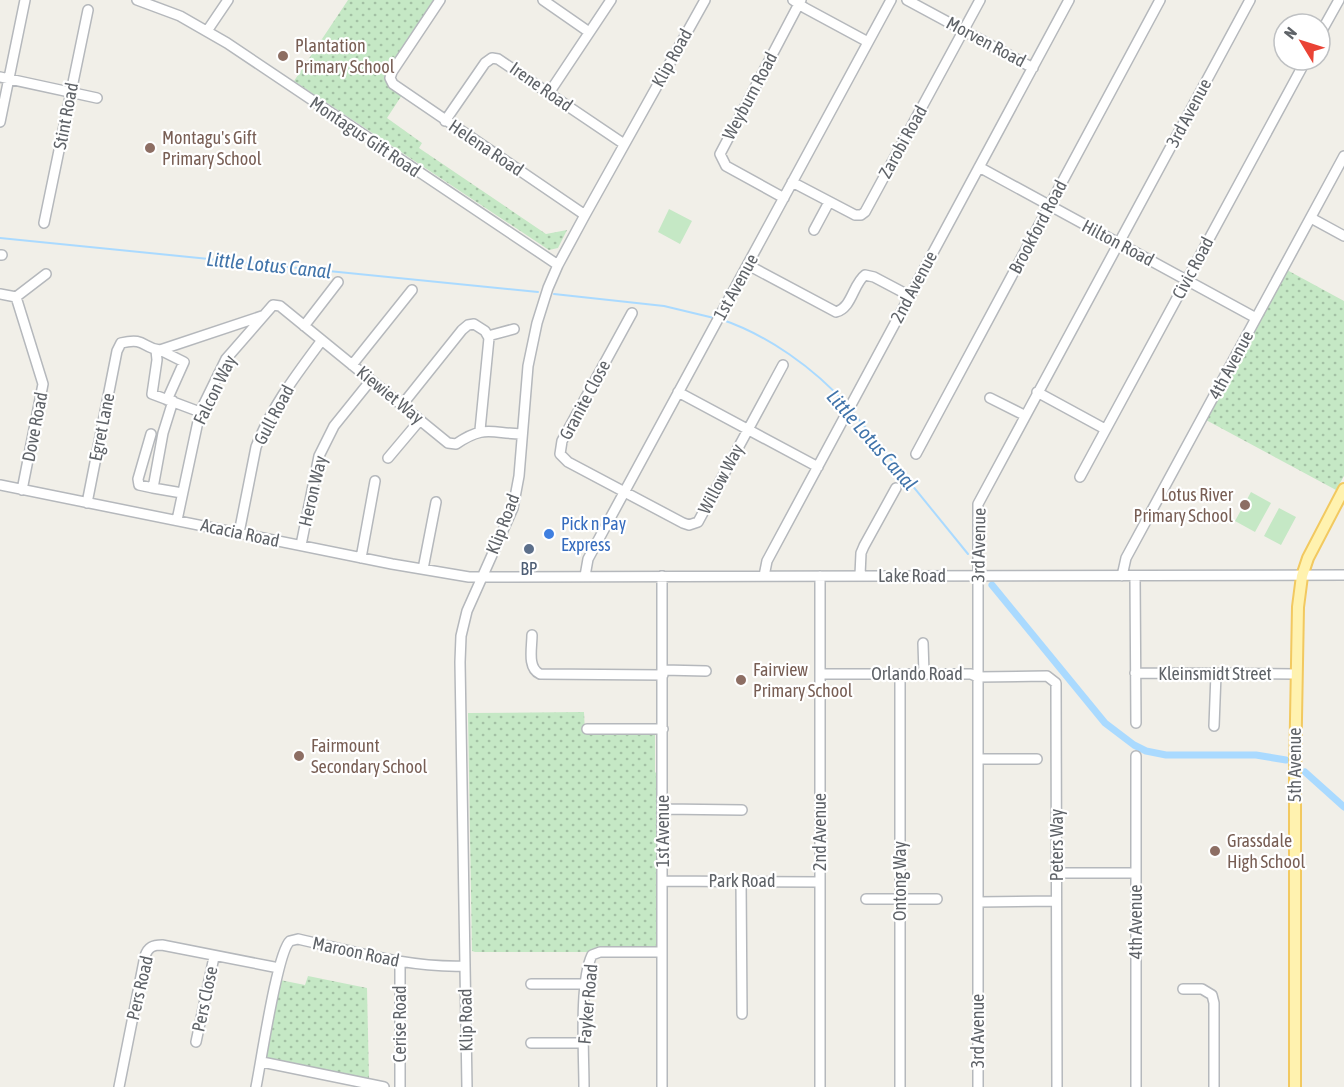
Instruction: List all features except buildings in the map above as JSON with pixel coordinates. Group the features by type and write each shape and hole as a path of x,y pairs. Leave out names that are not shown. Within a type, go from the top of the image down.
{"main road":[{"name":"5th Avenue","path":"1295,1087 1297,621 1302,576 1314,544 1344,489"}],"street":[{"path":"0,122 4,78 25,0"},
{"name":"Montagus Gift Road","path":"137,0 174,14 207,31 558,265"},
{"name":"Helena Road","path":"440,0 392,72 390,78 395,87 585,215"},
{"path":"543,0 589,32"},
{"path":"549,93 611,0"},
{"name":"1st Avenue","path":"585,576 588,560 891,0"},
{"name":"Morven Road","path":"907,0 1033,68"},
{"name":"Zarobi Road","path":"792,183 855,215 865,212 980,0"},
{"name":"2nd Avenue","path":"764,576 767,561 1069,0"},
{"name":"Brookford Road","path":"916,454 1160,0"},
{"name":"3rd Avenue","path":"978,1087 978,504 1250,0"},
{"path":"207,31 225,1"},
{"name":"Klip Road","path":"467,1087 460,647 465,619 481,577 513,508 519,476 528,366 543,301 558,265 702,1"},
{"path":"798,1 805,8 868,42"},
{"name":"Weyburn Road","path":"784,198 726,166 720,154 798,1"},
{"name":"Stint Road","path":"44,223 88,10"},
{"name":"Irene Road","path":"445,121 485,63 492,58 503,61 624,144"},
{"name":"Civic Road","path":"1080,477 1300,72"},
{"path":"4,78 98,98"},
{"name":"4th Avenue","path":"1122,576 1126,558 1344,156"},
{"name":"Hilton Road","path":"979,167 1256,318"},
{"path":"814,230 829,202"},
{"path":"1311,218 1344,236"},
{"path":"748,265 836,312 844,309 859,281 865,275 910,296"},
{"path":"0,294 16,297 46,274"},
{"path":"304,326 338,282"},
{"path":"352,365 412,290"},
{"name":"Dove Road","path":"16,297 43,384 22,490"},
{"name":"Kiewiet Way","path":"270,308 273,305 280,306 452,444 480,430"},
{"name":"Falcon Way","path":"177,520 200,412 226,359 270,308"},
{"name":"Granite Close","path":"625,492 568,462 560,454 560,447 632,313"},
{"path":"158,350 262,316"},
{"path":"402,405 462,330 474,324 488,336 489,345 480,430 521,434"},
{"path":"488,336 514,328"},
{"name":"Egret Lane","path":"87,503 117,351 121,343 136,340 158,350"},
{"name":"Gull Road","path":"239,533 259,438 283,392 322,340"},
{"path":"153,488 170,400 184,362 158,350"},
{"path":"158,350 152,392 155,396 200,412"},
{"name":"Willow Way","path":"625,492 683,523 698,522 783,365"},
{"name":"Heron Way","path":"301,546 319,456 334,426 371,380"},
{"path":"678,392 818,467"},
{"path":"1037,392 1106,429"},
{"path":"990,398 1024,415"},
{"path":"388,458 420,420"},
{"path":"151,434 138,479 139,485 182,493"},
{"path":"361,558 375,482"},
{"name":"Acacia Road","path":"0,485 361,558 469,577 481,577"},
{"path":"860,575 861,553 896,488"},
{"path":"423,569 436,502"},
{"name":"Lake Road","path":"481,577 1344,575"},
{"name":"1st Avenue","path":"662,576 662,1087"},
{"name":"2nd Avenue","path":"820,576 820,1087"},
{"path":"1135,576 1136,723"},
{"path":"532,635 532,667 535,672 543,675 706,671"},
{"path":"923,643 924,674"},
{"name":"Orlando Road","path":"820,674 971,674 978,677"},
{"name":"Kleinsmidt Street","path":"1135,674 1296,674"},
{"path":"1214,726 1216,674"},
{"name":"Ontong Way","path":"900,675 900,1087"},
{"name":"Peters Way","path":"978,677 1047,676 1056,683 1057,1087"},
{"path":"587,729 663,729"},
{"name":"4th Avenue","path":"1136,756 1136,1087"},
{"path":"978,759 1037,759"},
{"path":"663,809 742,810"},
{"path":"1057,873 1136,873"},
{"name":"Park Road","path":"663,881 820,882"},
{"path":"741,881 742,1014"},
{"path":"866,899 937,899"},
{"path":"978,902 1056,901"},
{"name":"Maroon Road","path":"256,1087 279,968 285,946 294,940 400,962 465,966"},
{"name":"Pers Road","path":"119,1087 147,951 153,946 162,945 279,968"},
{"name":"Fayker Road","path":"584,1087 586,984 592,955 596,953 662,952"},
{"name":"Pers Close","path":"196,1042 214,957"},
{"name":"Cerise Road","path":"400,962 400,1087"},
{"path":"531,984 586,984"},
{"path":"1183,989 1202,989 1212,995 1214,1004 1214,1087"},
{"path":"531,1043 584,1043"},
{"path":"262,1062 384,1087"}],"green space":[{"path":"348,0 436,0 389,70 402,95 387,118 422,143 419,148 546,234 567,230 558,248 549,250 294,81"},
{"path":"669,209 692,221 680,244 658,232"},
{"path":"1287,270 1344,301 1344,476 1336,490 1206,420"},
{"path":"1251,492 1271,503 1255,532 1235,521"},
{"path":"1279,508 1296,517 1281,545 1264,536"},
{"path":"584,712 585,733 592,734 596,731 655,733 655,772 658,775 658,946 589,952 472,951 468,713"},
{"path":"308,976 367,988 369,1081 269,1060 266,1057 280,980 305,985"}],"waterway":[{"name":"Little Lotus Canal","path":"0,238 538,292"},
{"name":"Little Lotus Canal","path":"554,294 664,306 714,318"},
{"name":"Little Lotus Canal","path":"720,319 755,334 789,354 835,392 848,406"},
{"name":"Little Lotus Canal","path":"851,410 968,554"},
{"name":"Little Lotus Canal","path":"992,585 1105,723 1134,745 1146,751 1166,755 1256,755 1286,760"},
{"name":"Little Lotus Canal","path":"1305,772 1344,807"}],"place":[{"name":"Plantation Primary School","path":"283,56"},
{"name":"Montagu's Gift Primary School","path":"150,148"},
{"name":"Lotus River Primary School","path":"1245,505"},
{"name":"Pick n Pay Express","path":"549,534"},
{"name":"BP","path":"529,549"},
{"name":"Fairview Primary School","path":"741,680"},
{"name":"Fairmount Secondary School","path":"299,756"},
{"name":"Grassdale High School","path":"1215,851"}]}
